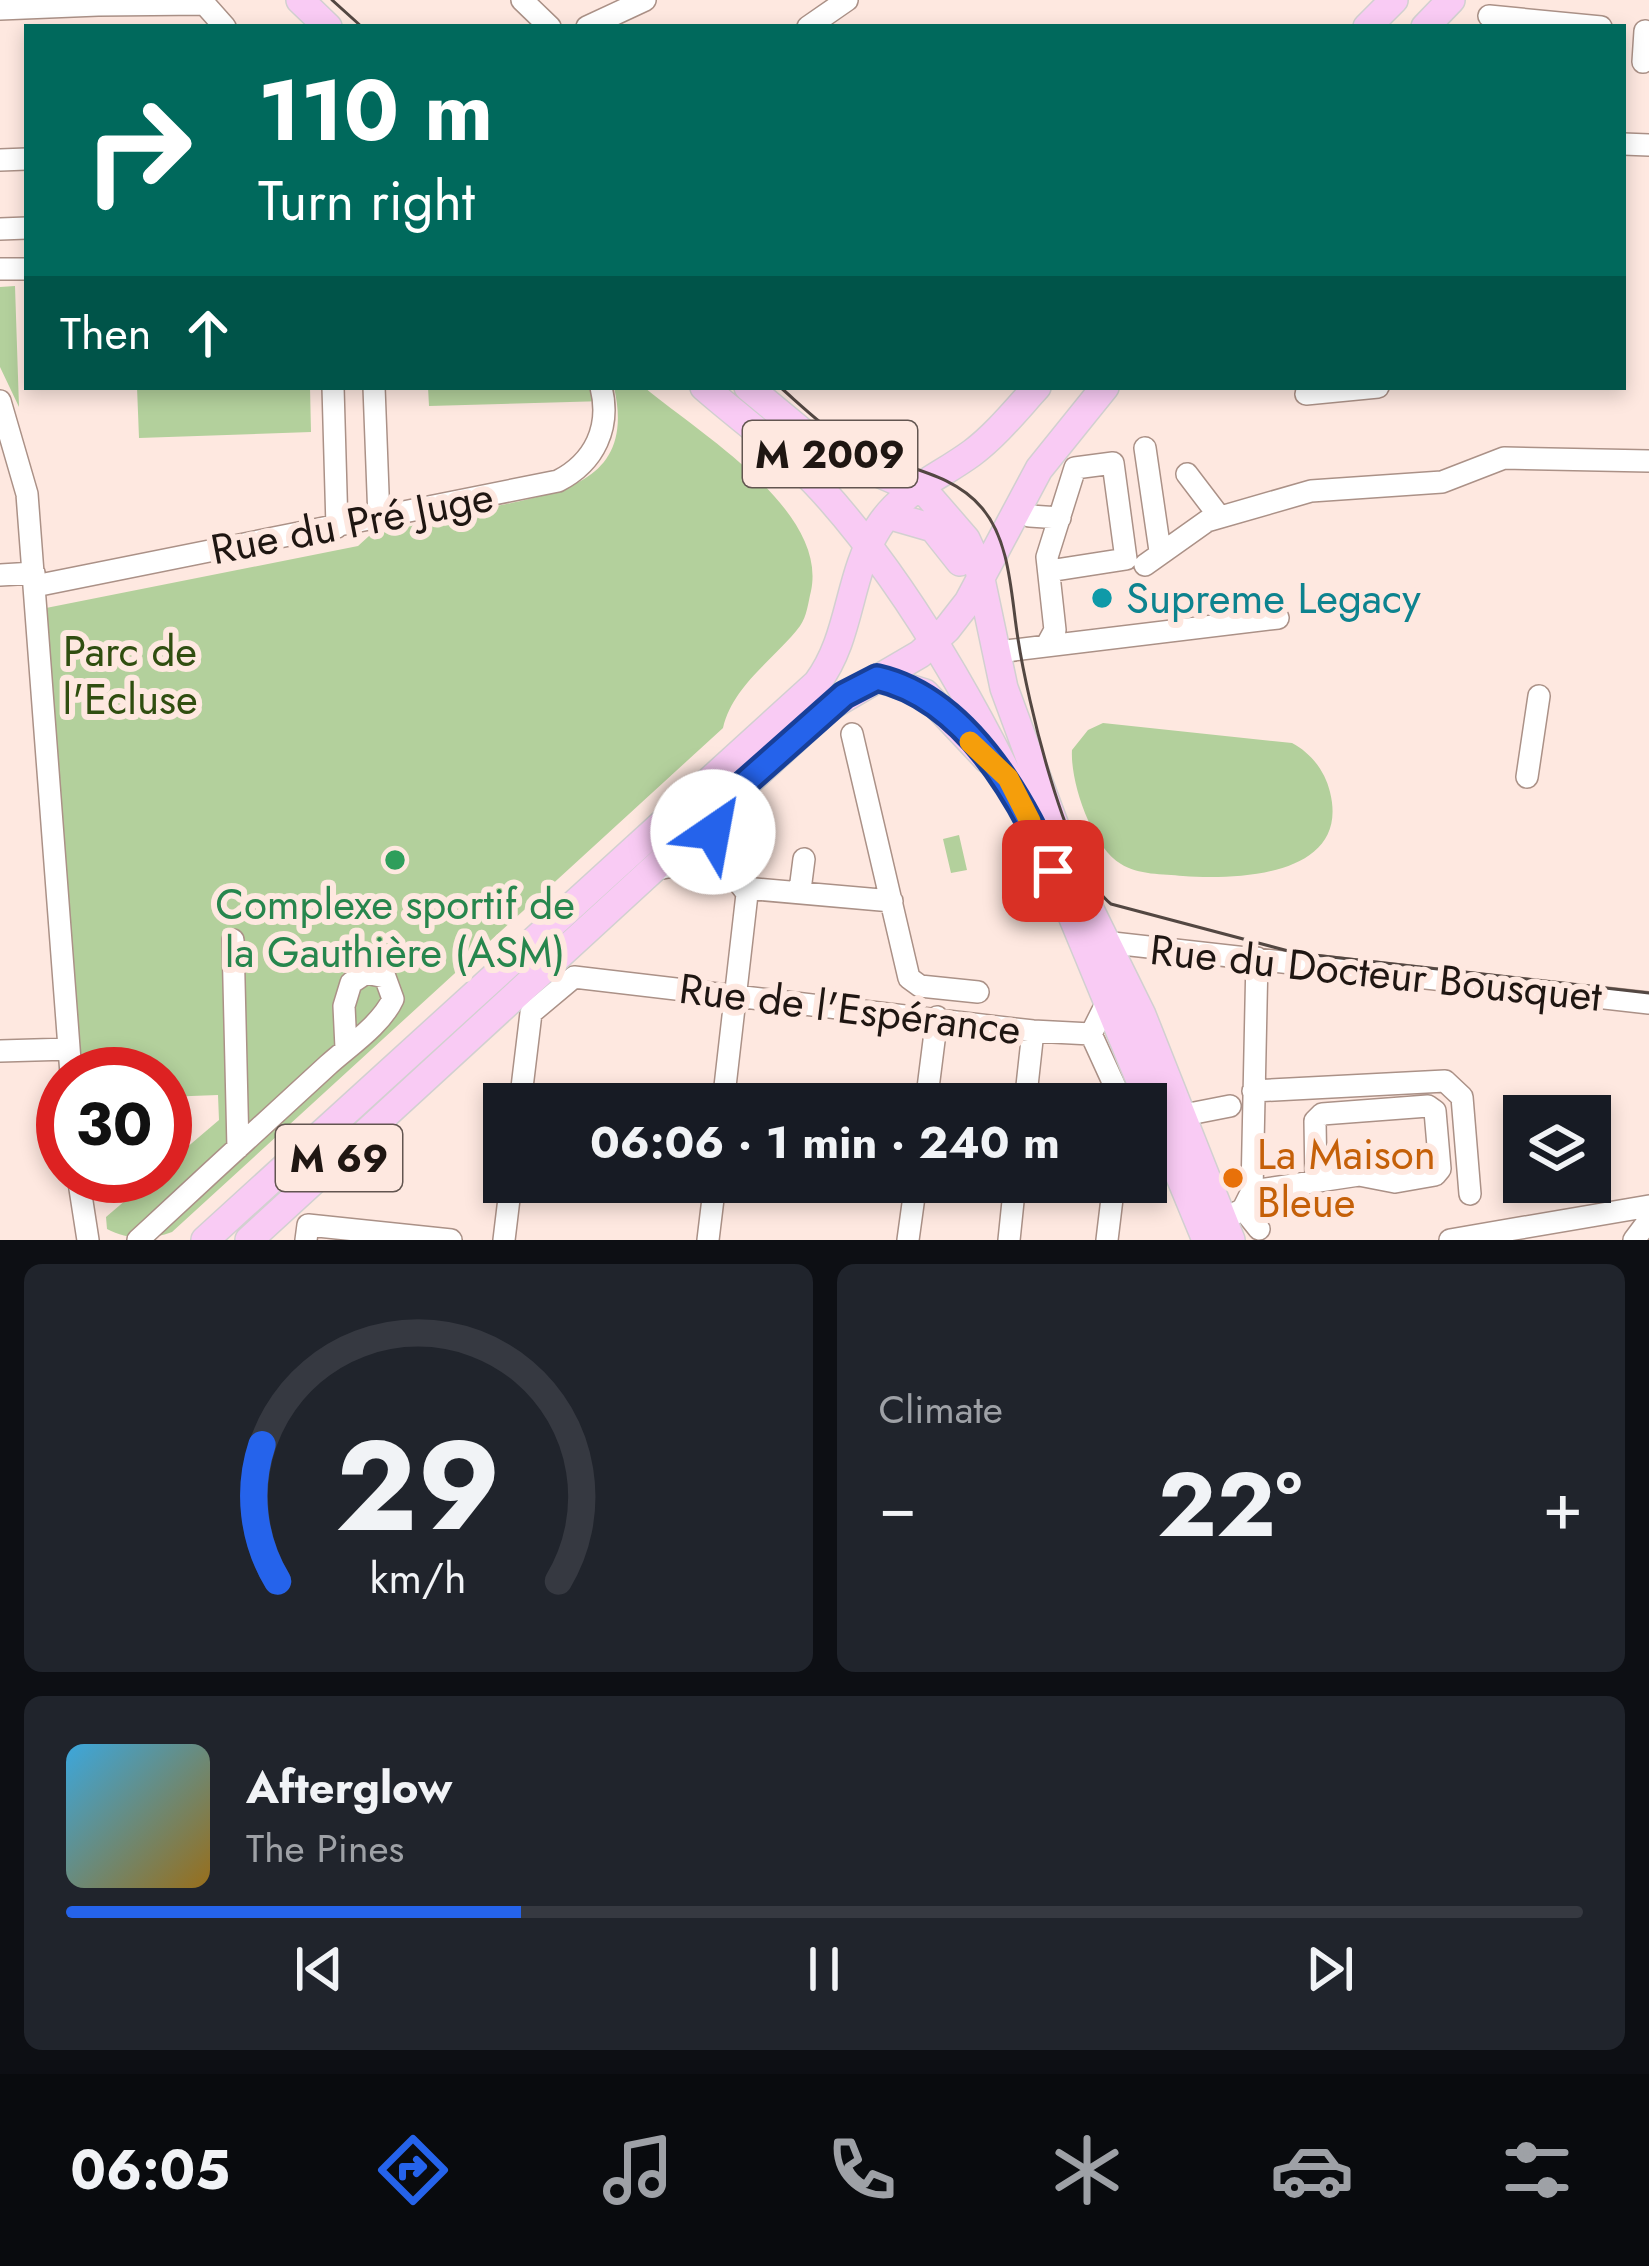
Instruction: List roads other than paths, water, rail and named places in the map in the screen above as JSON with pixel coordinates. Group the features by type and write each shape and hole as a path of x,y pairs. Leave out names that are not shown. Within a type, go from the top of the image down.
{"main road":[{"path":"276,0 298,24"},
{"path":"300,0 325,24"},
{"path":"1370,24 1394,0"},
{"path":"1428,24 1451,0"},
{"name":"M 2009","path":"708,390 826,495 876,532 1092,939 1180,1116 1224,1225"},
{"name":"M 69","path":"205,1240 817,682 840,646 876,532 915,488 981,446 1034,390"},
{"name":"M 69","path":"249,1240 844,695 933,644 969,599 1023,496 1103,390"},
{"name":"M 2009","path":"754,392 824,450 915,488 950,514 973,553 969,599 1092,939"},
{"path":"1004,688 1006,651 998,591 1062,439"},
{"path":"799,467 842,494 876,532 922,601 969,599"},
{"path":"826,495 854,593"},
{"path":"876,532 925,524 942,535 959,559 993,705 1027,752"},
{"path":"877,678 926,693 1008,778"},
{"name":"M 2009","path":"1117,991 1224,1225"},
{"path":"193,1240 244,1204"}],"street":[{"path":"522,0 547,24"},
{"path":"593,24 645,0"},
{"path":"0,9 203,2"},
{"path":"1489,16 1540,24"},
{"path":"1639,31 1643,62"},
{"path":"333,390 337,527"},
{"path":"374,390 379,519"},
{"name":"Rue du Pré Juge","path":"0,575 34,579 532,488 572,473 592,452 604,428 601,390"},
{"path":"0,402 27,494 69,1047"},
{"path":"1145,448 1152,558 1219,516 1332,486 1442,482 1504,458 1649,461"},
{"path":"1048,643 1055,630 1047,556 1076,468 1113,464 1126,559 1049,571"},
{"path":"1187,473 1219,516"},
{"path":"1035,507 1060,518"},
{"path":"1006,651 1278,618"},
{"path":"1527,777 1539,696"},
{"path":"853,734 913,983 978,992"},
{"path":"720,805 713,832 721,867 744,888 747,900 725,1083"},
{"path":"800,890 803,859"},
{"path":"657,869 690,863 721,867"},
{"path":"744,888 892,901"},
{"name":"Rue du Docteur Bousquet","path":"1092,939 1649,1003"},
{"path":"233,940 238,1148"},
{"path":"1113,1083 1091,1034 1138,946"},
{"path":"1224,1225 1253,1091 1257,958"},
{"name":"Rue de l'Espérance","path":"523,1083 531,1013 574,976 1091,1034"},
{"path":"929,1083 937,1018"},
{"path":"1027,1083 1033,1031"},
{"path":"138,1240 346,1048"},
{"path":"0,1051 36,1050"},
{"path":"1253,1091 1445,1081 1462,1097 1471,1194"},
{"path":"1180,1116 1230,1106"},
{"path":"1224,1225 1316,1181 1373,1174 1395,1182 1435,1175 1440,1169 1435,1112 1428,1106 1318,1117 1316,1181"},
{"path":"82,1203 88,1240"},
{"path":"504,1240 508,1203"},
{"path":"708,1240 712,1203"},
{"path":"908,1240 913,1203"},
{"path":"1009,1240 1013,1203"},
{"path":"1107,1240 1111,1203"},
{"path":"1450,1240 1649,1206"},
{"path":"1634,1240 1649,1220"},
{"path":"1224,1225 1259,1229"},
{"path":"307,1233 451,1240"}],"tram line":[{"path":"332,0 359,24"},
{"path":"783,390 852,444 954,485 992,522 1008,570 1023,666 1051,780 1079,856 1094,885 1111,904 1296,953 1649,993"}],"place":[{"name":"Supreme Legacy","path":"1102,598"},
{"name":"Complexe sportif de la Gauthière (ASM)","path":"395,860"},
{"name":"La Maison Bleue","path":"1233,1178"}],"park label":[{"name":"Parc de l'Ecluse","path":"130,675"}]}
